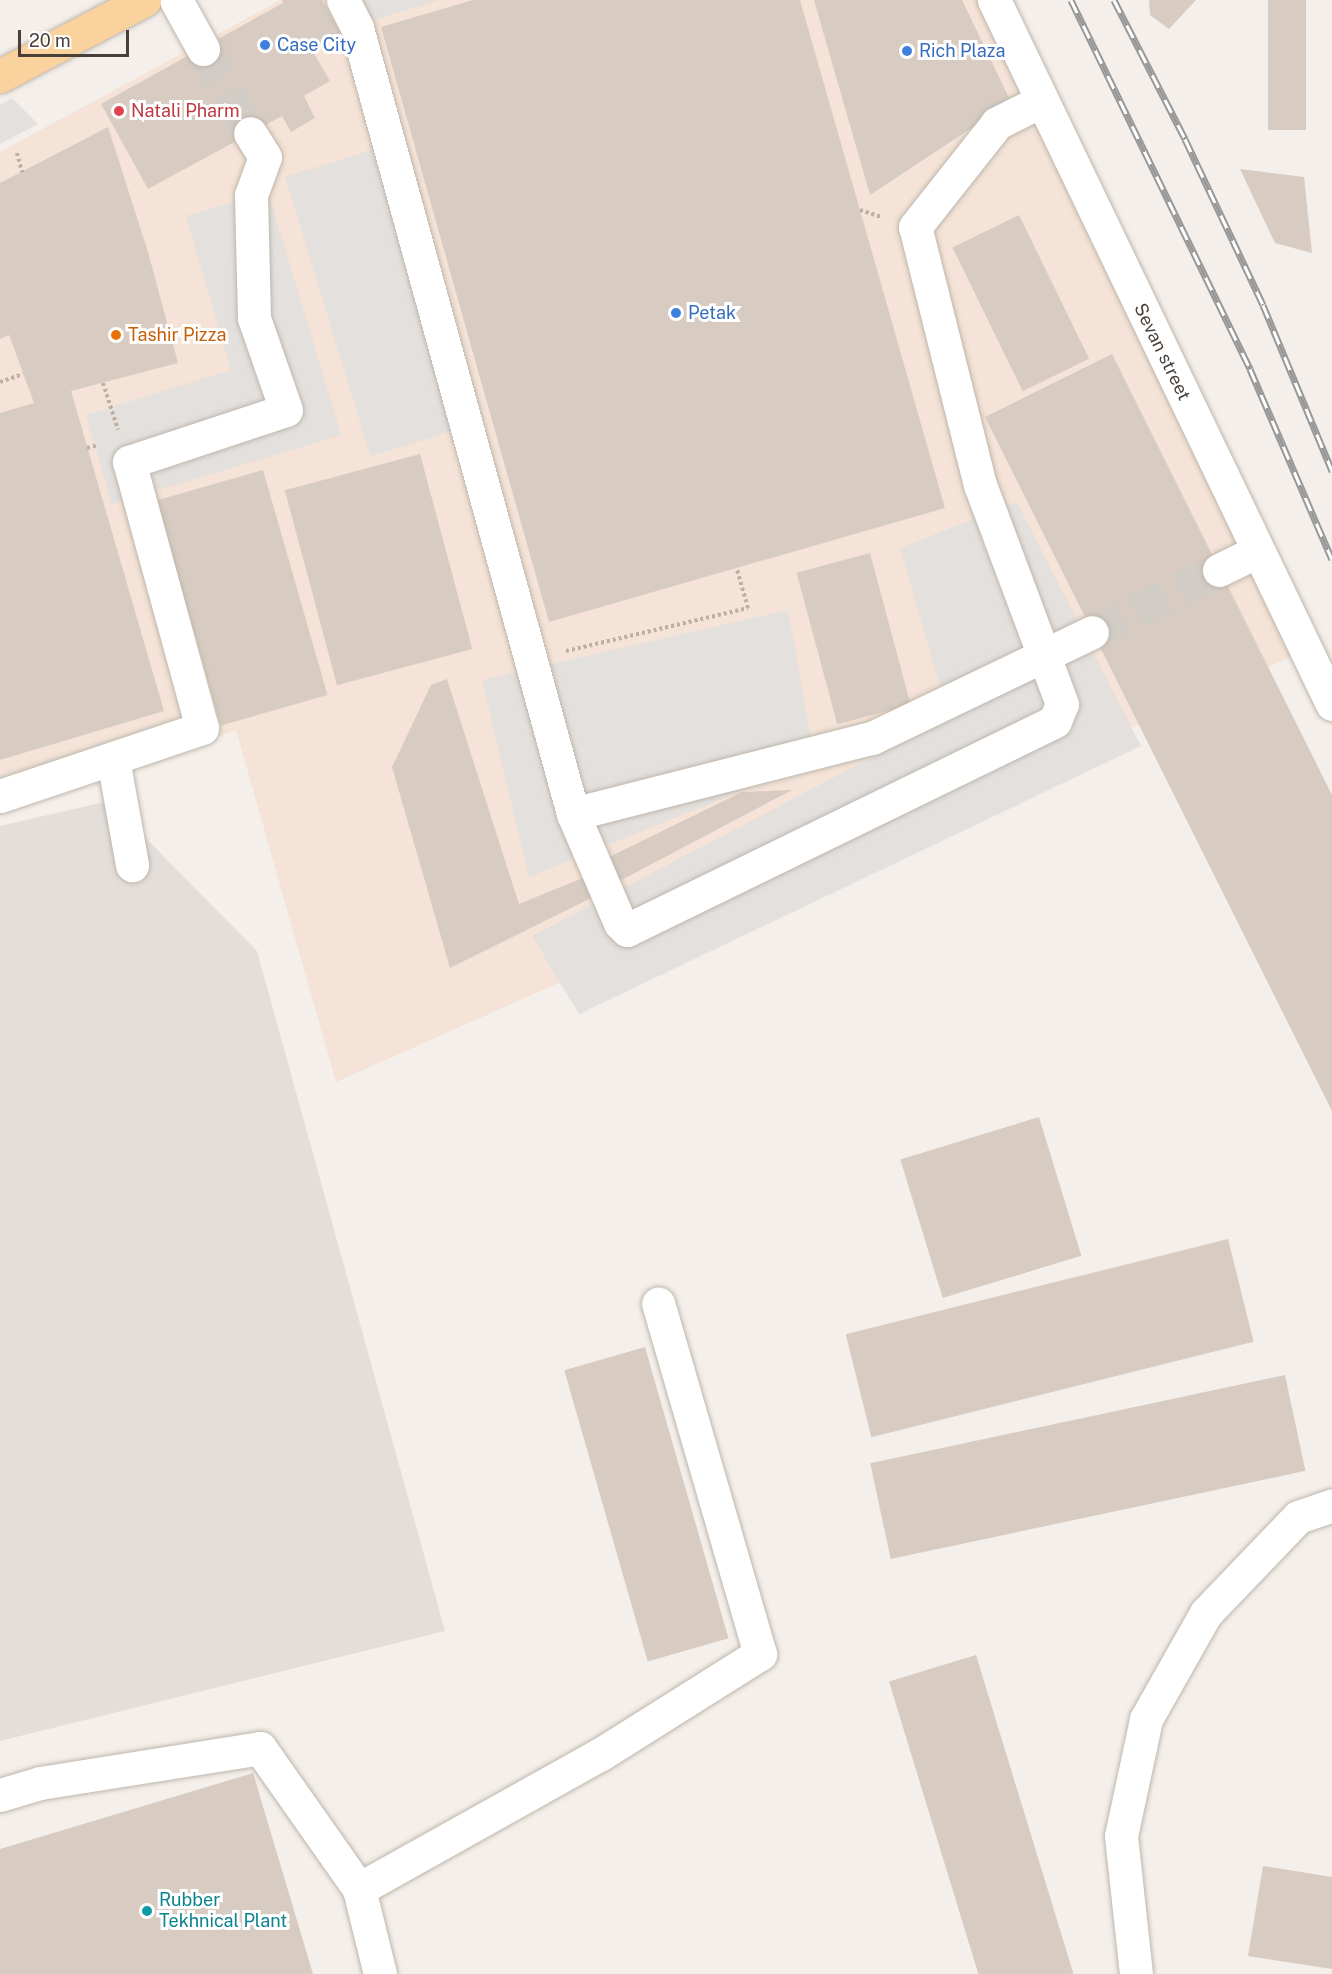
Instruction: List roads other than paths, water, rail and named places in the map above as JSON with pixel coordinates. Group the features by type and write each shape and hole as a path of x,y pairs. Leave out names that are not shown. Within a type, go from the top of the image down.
{"main road":[{"path":"0,76 124,5"}],"street":[{"path":"176,0 203,49"},
{"path":"343,0 357,28 573,814 620,923 627,930 1055,721 1062,704 980,485 915,227 998,123 1041,100"},
{"name":"Sevan street","path":"994,0 1332,704"},
{"path":"0,796 202,728 129,462 286,410 254,318 251,195 265,157 250,133"},
{"path":"1219,570 1258,551"},
{"path":"573,814 872,738 1092,632"},
{"path":"113,759 132,865"},
{"path":"359,1889 601,1754 760,1654 658,1304"},
{"path":"1136,1974 1121,1836 1146,1719 1206,1613 1298,1517 1332,1504"},
{"path":"0,1795 40,1782 260,1748 359,1889 380,1974"}],"tunnel":[{"path":"203,49 250,133"},
{"path":"1092,632 1219,570"}],"railway":[{"path":"1071,0 1250,369 1332,559"},
{"path":"1114,0 1185,139 1263,305 1332,471"}],"place":[{"name":"Case City","path":"265,45"},
{"name":"Rich Plaza","path":"907,51"},
{"name":"Natali Pharm","path":"119,111"},
{"name":"Petak","path":"676,313"},
{"name":"Tashir Pizza","path":"116,335"},
{"name":"Rubber Tekhnical Plant","path":"147,1911"}]}
